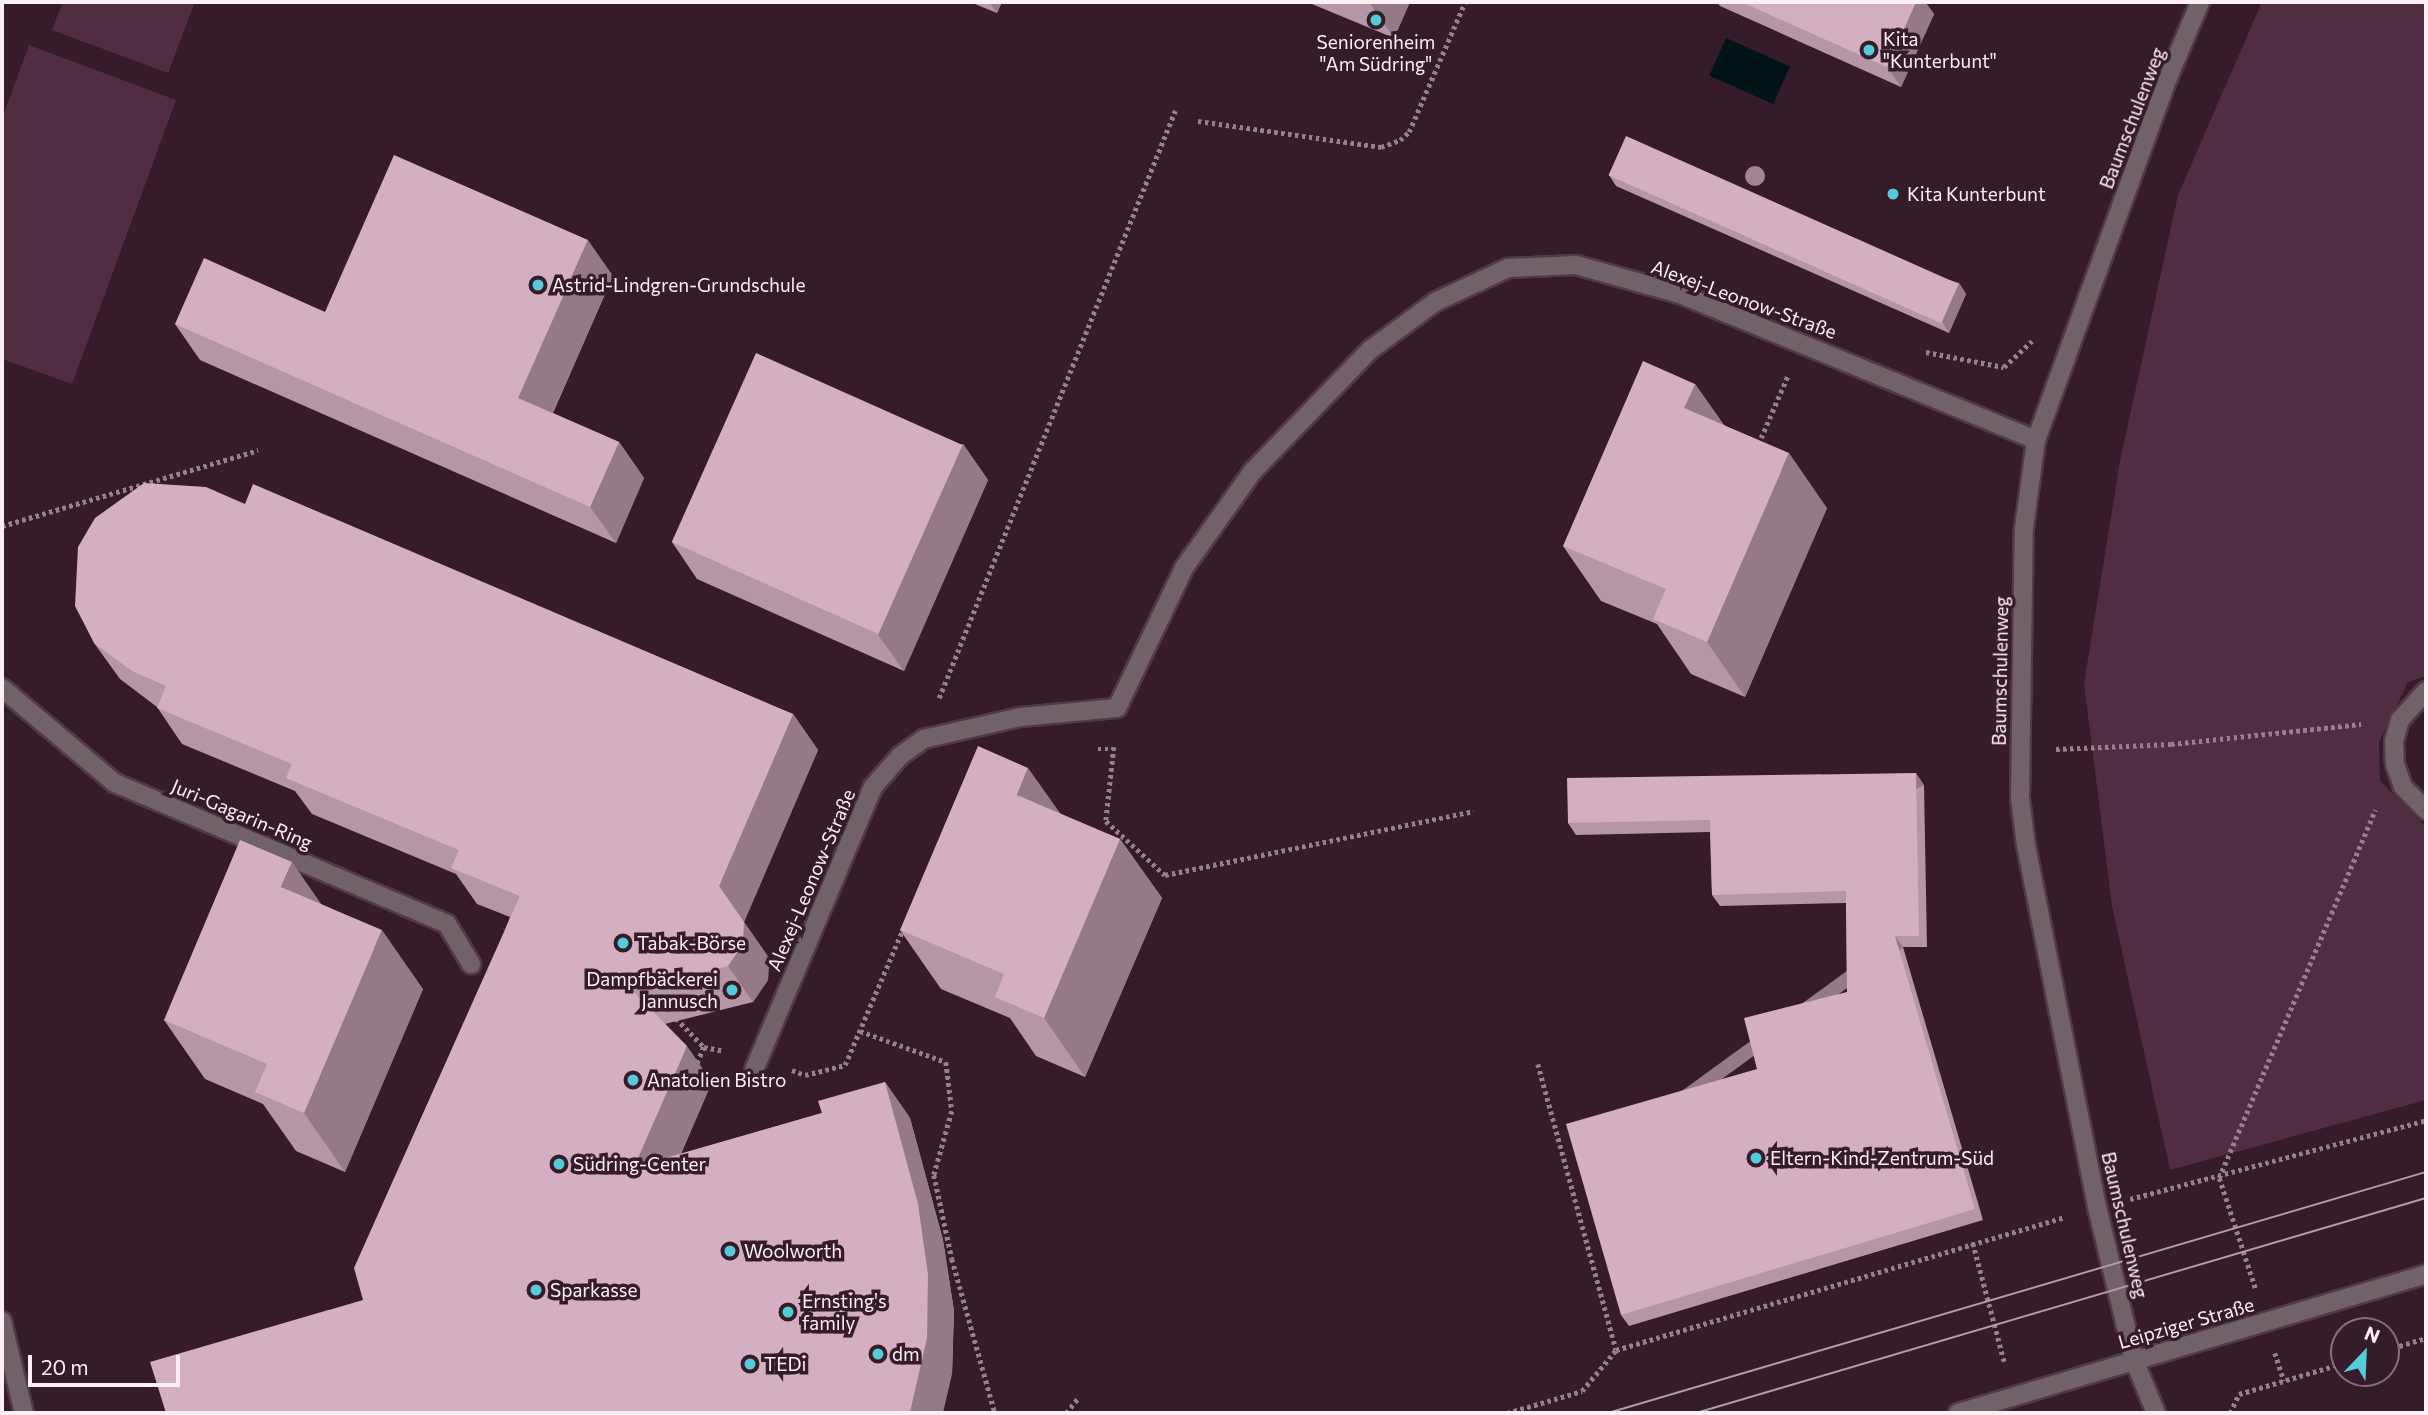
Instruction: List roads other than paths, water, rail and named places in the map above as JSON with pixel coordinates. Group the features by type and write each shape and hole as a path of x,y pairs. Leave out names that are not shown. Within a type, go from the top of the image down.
{"street":[{"name":"Baumschulenweg","path":"2156,1413 2134,1360 2097,1207 2026,846 2020,750 2024,528 2036,440 2165,85 2200,2"},
{"name":"Alexej-Leonow-Straße","path":"757,1064 873,787 900,756 923,739 1021,717 1117,708 1184,568 1253,471 1370,350 1434,302 1508,268 1576,265 1680,294 2036,440"},
{"name":"Juri-Gagarin-Ring","path":"2,688 115,783 447,924 471,964"},
{"path":"2426,691 2400,720 2394,741 2395,764 2403,786 2426,810"},
{"name":"Leipziger Straße","path":"1958,1413 2426,1274"},
{"path":"2,1321 24,1413"}],"tram line":[{"path":"1608,1413 2426,1172"},
{"path":"1696,1413 2426,1198"}],"place":[{"name":"Seniorenheim \"Am Südring\"","path":"1376,20"},
{"name":"Kita \"Kunterbunt\"","path":"1869,50"},
{"name":"Kita Kunterbunt","path":"1893,194"},
{"name":"Astrid-Lindgren-Grundschule","path":"538,285"},
{"name":"Tabak-Börse","path":"623,943"},
{"name":"Dampfbäckerei Jannusch","path":"732,990"},
{"name":"Anatolien Bistro","path":"633,1080"},
{"name":"Eltern-Kind-Zentrum-Süd","path":"1756,1158"},
{"name":"Südring-Center","path":"559,1164"},
{"name":"Woolworth","path":"730,1251"},
{"name":"Sparkasse","path":"536,1290"},
{"name":"Ernsting's family","path":"788,1312"},
{"name":"dm","path":"878,1354"},
{"name":"TEDi","path":"750,1364"}]}
